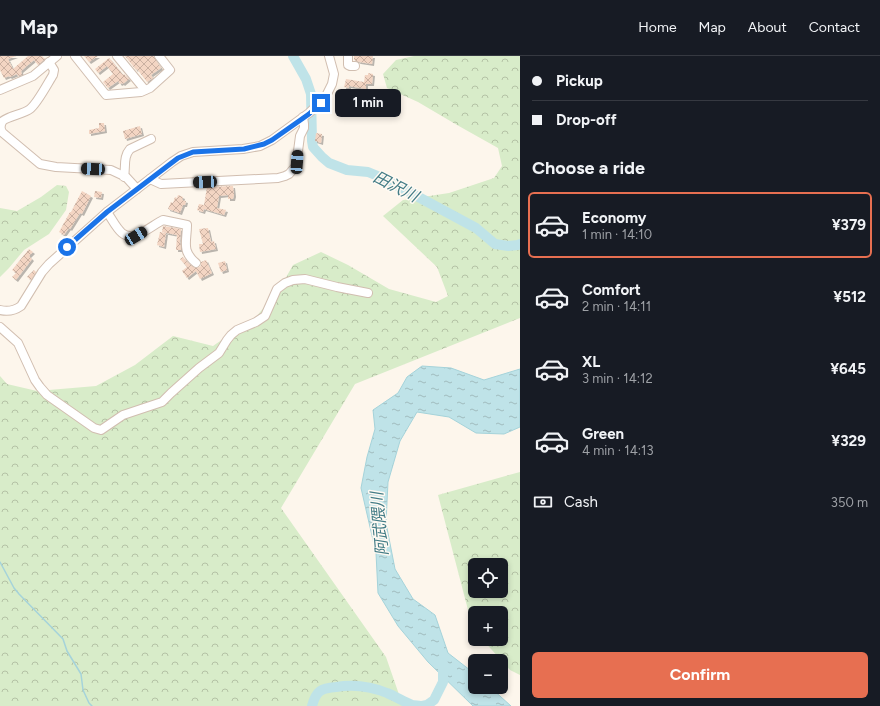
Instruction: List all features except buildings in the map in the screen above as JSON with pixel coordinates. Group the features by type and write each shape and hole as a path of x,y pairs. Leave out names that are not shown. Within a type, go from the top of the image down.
{"street":[{"path":"0,90 33,76 57,56"},
{"path":"75,56 106,95 141,92 150,88 170,70 159,56"},
{"path":"117,56 145,90"},
{"path":"0,310 10,311 21,306 45,268 107,212 178,158 188,153 244,149 264,144 272,140 306,115 327,96 333,81 333,71 329,56"},
{"path":"348,56 348,65 355,66"},
{"path":"49,62 54,70 53,75 33,107 25,112 4,120 1,125 3,134 40,164 56,167 112,170 133,184 136,189"},
{"path":"150,179 161,184 278,178 285,176 296,166 300,136 304,128 306,115"},
{"path":"124,177 125,156 128,151 151,139"},
{"path":"107,212 121,233 128,236 136,236 163,220 187,226 185,245 186,250 196,263"},
{"path":"0,327 18,343 35,380 47,395 94,428 101,430 123,415 162,402 199,368 219,353 230,335 265,316 278,290 285,283 293,280 305,279 368,293"}],"green space":[{"path":"414,56 520,56 520,318 355,384 281,508 386,657 403,706 0,706 0,376 7,384 37,391 96,386 135,365 173,336 213,346 256,317 280,288 293,265 321,252 348,265 389,289 436,302 448,296 437,267 383,216 403,200 449,193 494,178 502,166 498,148 418,102 387,88 383,74 396,60"},
{"path":"57,185 66,186 69,192 66,210 49,234 24,250 0,277 0,208 17,211 41,197"},
{"path":"520,472 520,675 508,668 508,654 496,654 488,646 508,646 508,606 468,606 468,610 438,495"}],"water":[{"name":"阿武隈川","path":"422,366 451,368 484,380 520,369 520,427 504,434 476,433 449,417 417,412 400,441 388,482 386,523 395,569 413,599 435,615 448,653 468,669 468,694 498,694 511,706 473,706 428,662 398,626 378,593 376,553 361,488 367,457 375,429 373,410 398,393 407,377"}],"waterway":[{"name":"田沢川","path":"293,56 306,79 311,94 313,147 329,163 347,170 368,172 385,179 476,228 495,244 508,246 520,244"},
{"path":"0,562 14,588 63,639 67,651 81,674 83,690 92,706"},
{"path":"422,706 427,705 434,700 443,682 443,663"},
{"path":"312,706 315,697 323,689 349,686 362,686 374,689 390,694 412,705 421,706"}],"route":[{"path":"67,247 107,212 178,158 193,152 254,148 272,140 309,114 321,103"}]}
